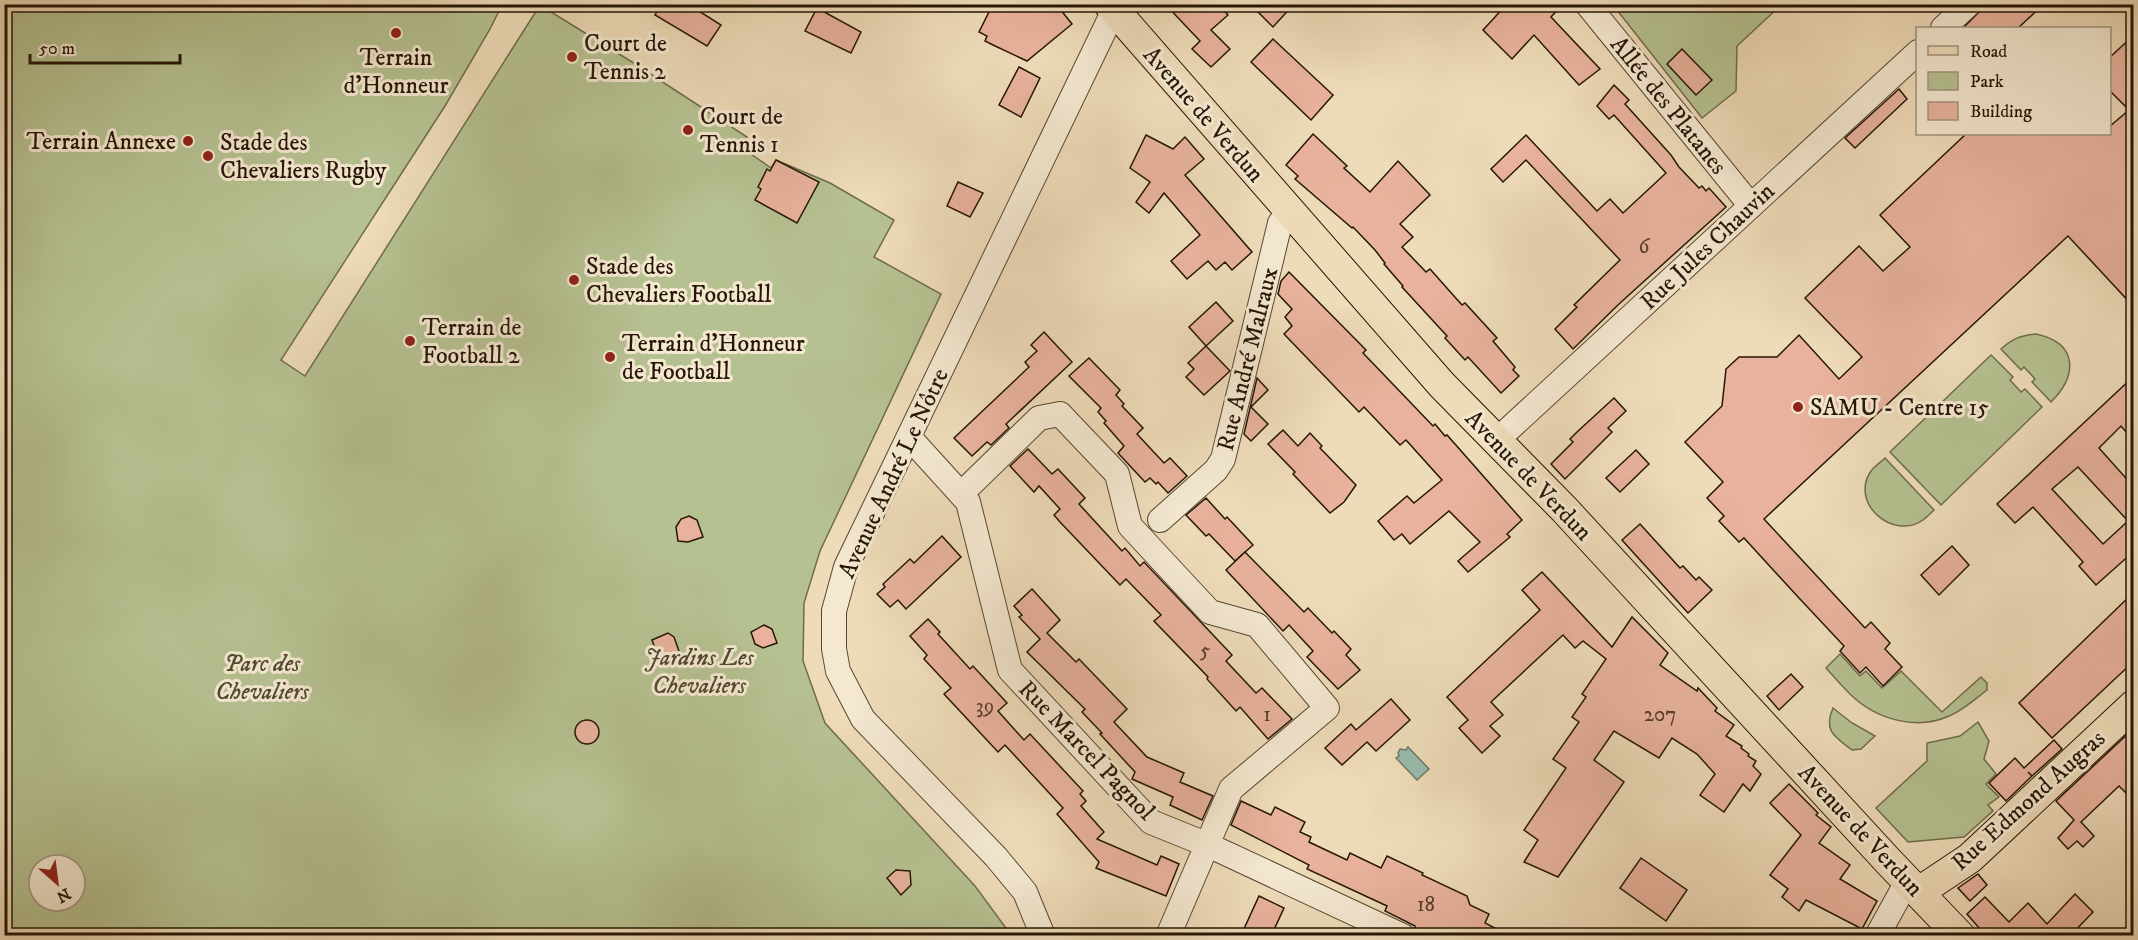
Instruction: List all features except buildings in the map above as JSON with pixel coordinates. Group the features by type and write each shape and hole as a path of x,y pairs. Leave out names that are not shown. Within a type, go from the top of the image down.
{"main road":[{"name":"Avenue de Verdun","path":"1113,6 1442,386 1564,509 1960,936"},
{"name":"Rue Edmond Augras","path":"1914,886 1970,858 2133,705"}],"street":[{"name":"Allée des Platanes","path":"1587,4 1750,206"},
{"path":"1944,27 1969,4"},
{"name":"Avenue André Le Nôtre","path":"1043,936 1025,892 996,857 863,719 838,671 834,649 834,611 846,567 1113,6"},
{"name":"Rue Jules Chauvin","path":"1497,440 1916,53"},
{"name":"Rue André Malraux","path":"1160,520 1216,470 1224,459 1280,224 1289,212"},
{"path":"961,494 1039,418 1060,414 1117,474 1130,526 1210,612 1257,625 1328,708 1231,789 1168,936"},
{"name":"Rue Marcel Pagnol","path":"909,437 968,502 1010,670 1151,822 1208,845 1403,936"},
{"path":"1876,936 1914,886"}],"green space":[{"path":"5,5 502,5 445,106 281,360 305,376 540,5 747,137 741,147 771,168 776,160 830,183 894,220 874,257 941,294 820,551 804,603 803,661 825,723 975,886 1011,935 5,936"},
{"path":"1613,5 1781,5 1737,46 1736,91 1702,118"},
{"path":"2036,334 2050,338 2060,345 2069,361 2066,381 2051,402 2032,382 2035,379 2024,367 2021,370 2001,349 2017,338"},
{"path":"1991,355 2013,377 2010,380 2021,392 2025,389 2042,407 1941,505 1890,452"},
{"path":"1885,458 1934,510 1923,520 1911,525 1899,526 1888,522 1870,506 1866,495 1866,483 1871,471"},
{"path":"1840,654 1860,676 1866,671 1882,688 1901,671 1942,712 1981,677 1987,683 1987,690 1949,716 1923,722 1897,720 1872,711 1861,703 1826,668"},
{"path":"1833,708 1852,723 1875,736 1861,749 1852,750 1832,733 1829,722"},
{"path":"1978,722 1989,741 1984,759 1996,774 1986,784 1999,797 1988,805 1993,811 1964,837 1908,842 1876,808 1927,761 1927,743 1960,736"}],"shaded area":[{"path":"1408,747 1429,769 1417,780 1396,758 1399,756 1400,749 1406,750"}],"place":[{"name":"Terrain d'Honneur","path":"396,33"},
{"name":"Court de Tennis 2","path":"572,57"},
{"name":"Court de Tennis 1","path":"688,130"},
{"name":"Terrain Annexe","path":"188,141"},
{"name":"Stade des Chevaliers Rugby","path":"208,156"},
{"name":"Stade des Chevaliers Football","path":"574,280"},
{"name":"Terrain de Football 2","path":"410,341"},
{"name":"Terrain d'Honneur de Football","path":"610,357"},
{"name":"SAMU - Centre 15","path":"1798,407"}],"park label":[{"name":"Jardins Les Chevaliers","path":"699,671"},
{"name":"Parc des Chevaliers","path":"262,677"}]}
